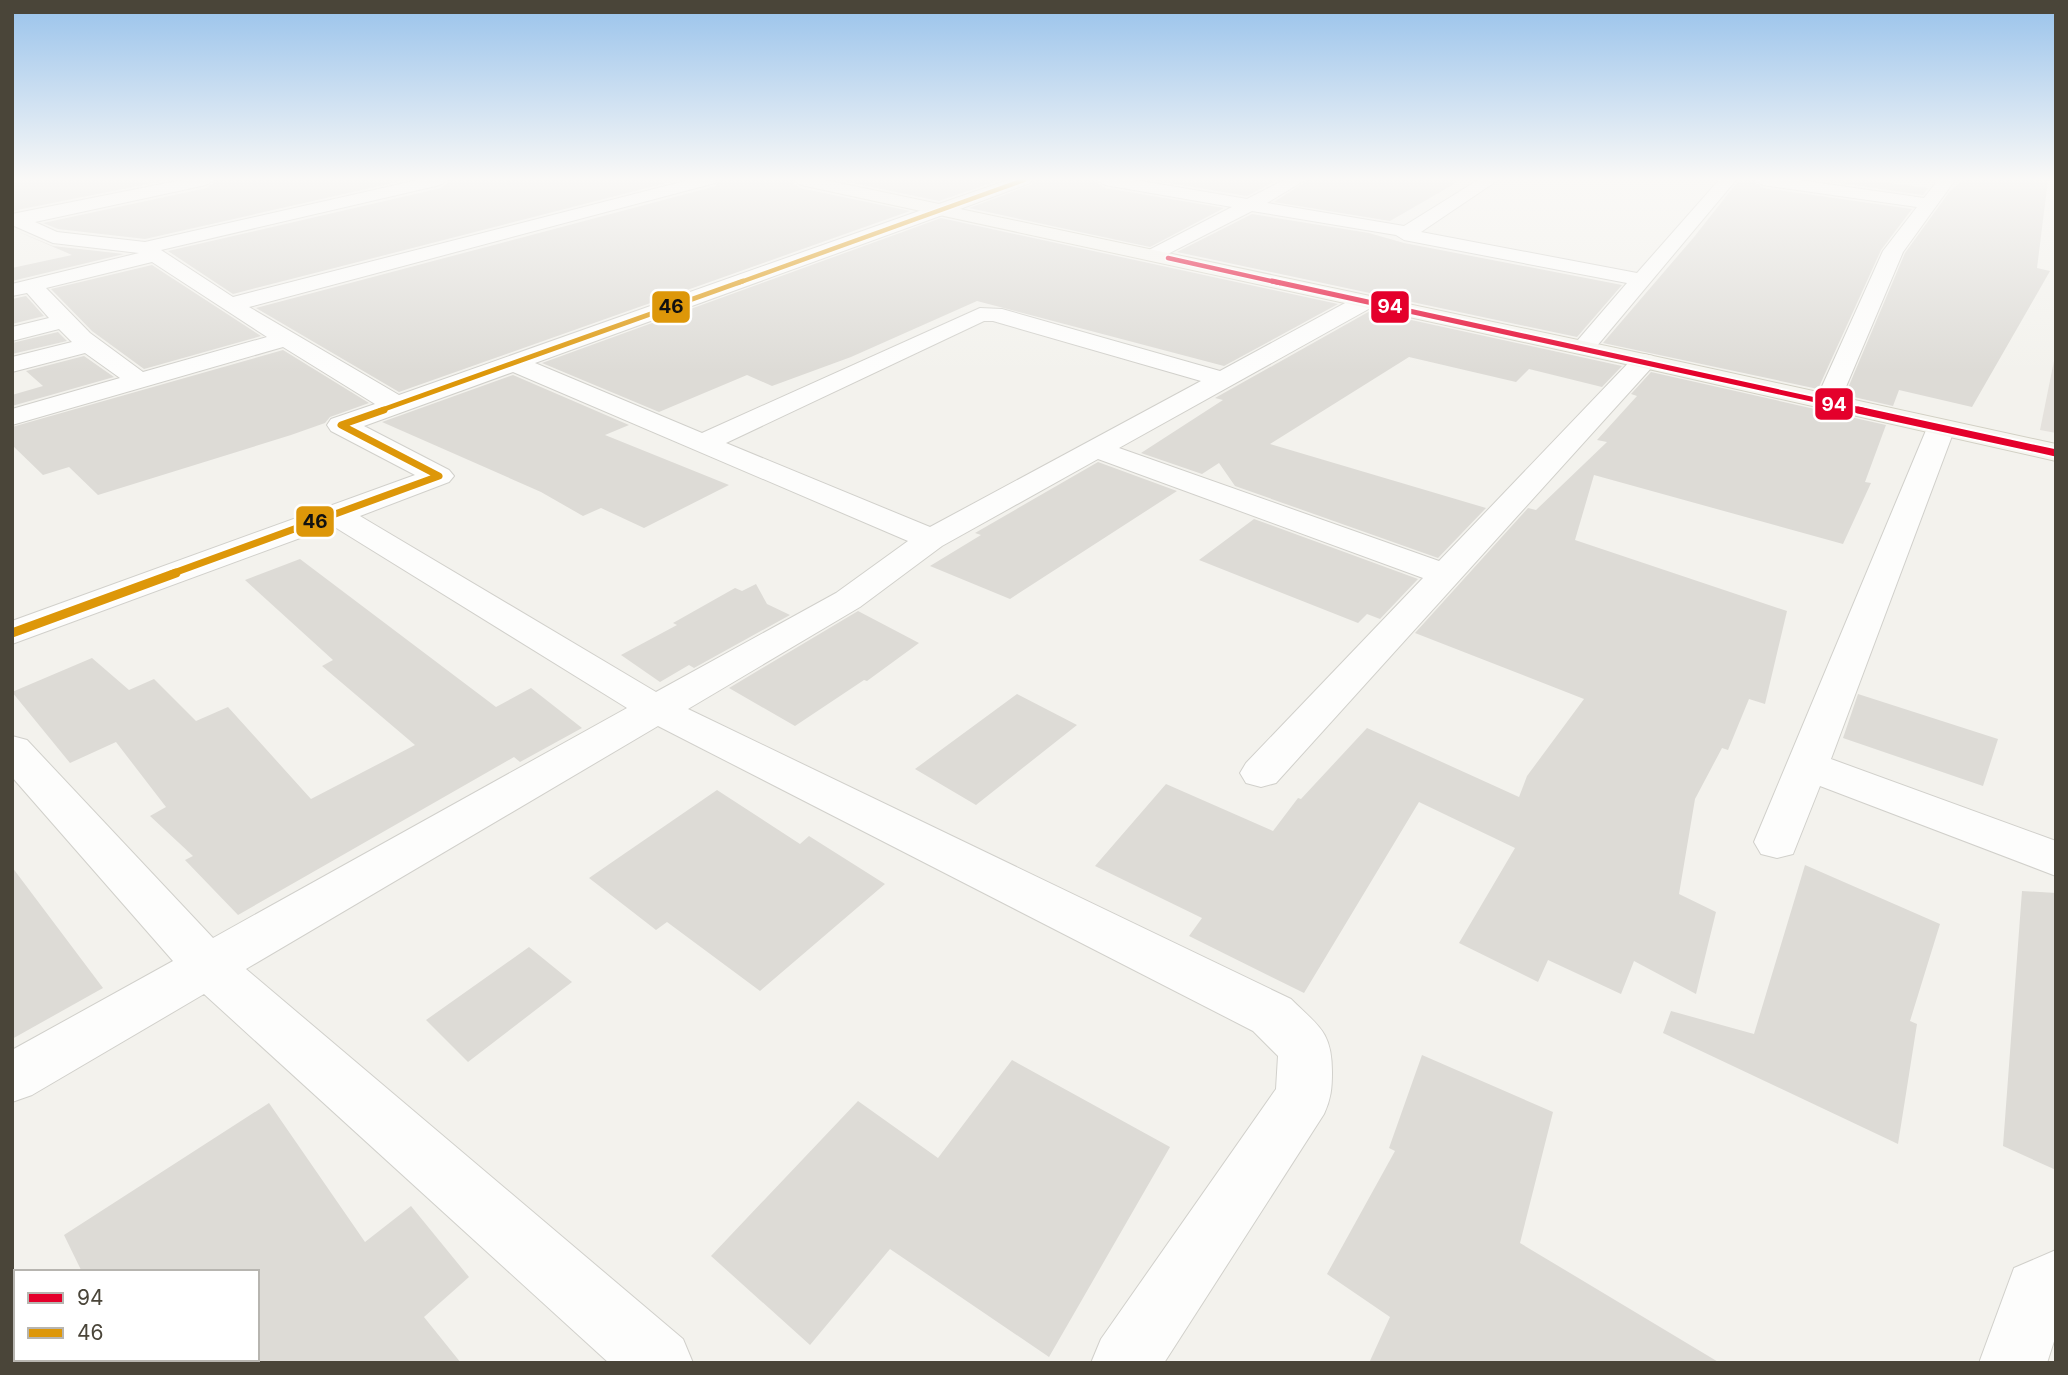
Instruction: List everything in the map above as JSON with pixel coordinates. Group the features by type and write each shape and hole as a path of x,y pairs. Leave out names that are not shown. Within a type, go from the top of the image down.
{"main road":[{"path":"1104,244 2056,453"}],"street":[{"path":"103,244 150,251 230,305 396,405"},
{"path":"22,288 178,244"},
{"path":"230,305 463,244"},
{"path":"341,425 844,244"},
{"path":"1154,255 1175,244"},
{"path":"1457,244 1643,280"},
{"path":"1583,348 1673,244"},
{"path":"1828,402 1899,244"},
{"path":"22,288 87,345 140,381"},
{"path":"12,1079 848,600 931,539 1210,380 1366,300"},
{"path":"705,442 980,315 1006,316 1210,380"},
{"path":"12,334 62,322"},
{"path":"12,417 286,340"},
{"path":"12,365 87,345"},
{"path":"1261,773 1644,361"},
{"path":"513,363 931,539"},
{"path":"341,425 369,389"},
{"path":"12,633 439,476 341,425"},
{"path":"1777,842 1941,428"},
{"path":"1093,449 1445,575"},
{"path":"335,514 656,709 1272,1014 1305,1048 1304,1096 1125,1363"},
{"path":"12,750 208,966 659,1363"},
{"path":"1808,766 2056,859"},
{"path":"2013,1363 2037,1291 2056,1282"}],"shaded area":[{"path":"2056,351 2056,433 2040,430"}],"building":[{"path":"47,244 124,254 12,281 12,268 72,255"},
{"path":"198,244 428,244 233,294 168,251"},
{"path":"497,244 816,244 399,392 256,308"},
{"path":"869,244 1062,244 1338,304 1224,366 977,301 851,357 772,386 747,375 659,412 542,363"},
{"path":"1192,244 1410,244 1622,285 1577,337 1177,252"},
{"path":"1688,244 1885,244 1818,389 1603,343"},
{"path":"1911,244 2040,244 2037,268 2050,271 1972,407 1899,390 1893,406 1845,395 1905,253"},
{"path":"152,265 261,336 144,369 92,331 51,289"},
{"path":"26,296 44,316 12,324 12,299"},
{"path":"1370,311 1622,366 1602,387 1529,369 1516,382 1409,357 1270,444 1486,508 1438,558 1235,486 1219,463 1202,474 1141,453 1223,400 1215,398"},
{"path":"58,332 67,341 12,354 12,343"},
{"path":"283,350 369,403 291,435 98,495 69,467 43,475 12,445 12,427"},
{"path":"84,356 114,377 12,406 12,395 43,386 26,371"},
{"path":"1651,372 1886,425 1865,482 1871,483 1843,544 1594,475 1575,540 1787,611 1765,704 1749,699 1728,750 1722,748 1695,799 1679,894 1716,912 1696,994 1634,961 1621,994 1548,960 1538,982 1459,943 1515,848 1419,802 1304,993 1189,936 1202,918 1095,866 1166,784 1273,831 1298,798 1301,799 1367,728 1519,797 1527,776 1584,699 1415,633 1528,508 1536,510 1607,442 1597,440 1637,396 1631,394"},
{"path":"513,375 629,425 605,435 729,485 644,528 601,508 583,516 541,492 382,422"},
{"path":"1098,462 1177,491 1010,599 930,566 981,535 975,533"},
{"path":"1254,519 1418,579 1380,619 1367,614 1358,623 1199,560"},
{"path":"300,559 496,707 531,688 582,728 520,762 514,757 238,915 185,860 193,856 150,816 166,807 116,742 70,763 12,692 92,658 129,690 154,679 196,721 228,707 311,799 415,745 322,666 333,660 245,580"},
{"path":"756,584 767,604 790,615 694,668 689,665 660,682 621,655 677,625 673,623 735,588 742,591"},
{"path":"858,611 919,643 867,681 864,680 795,726 729,688"},
{"path":"1017,694 1077,725 976,805 915,769"},
{"path":"1858,694 1998,739 1983,786 1843,738"},
{"path":"717,790 800,844 809,836 885,884 760,991 667,922 656,930 589,878"},
{"path":"1805,865 1940,924 1910,1021 1917,1024 1898,1144 1663,1033 1671,1011 1754,1034"},
{"path":"12,867 103,988 12,1039"},
{"path":"2022,891 2056,893 2056,1170 2003,1146"},
{"path":"529,947 572,982 468,1062 426,1020"},
{"path":"1422,1055 1553,1112 1520,1243 1720,1363 1369,1363 1390,1317 1327,1274 1395,1151 1389,1148"},
{"path":"1012,1060 1170,1147 1049,1357 890,1249 810,1345 711,1256 858,1101 938,1158"},
{"path":"269,1103 365,1242 411,1206 469,1277 424,1317 461,1363 257,1363 259,1270 81,1270 64,1235"}],"transit line":[{"name":"46","path":"12,633 439,476 341,425 845,244"},
{"name":"94","path":"1168,258 2056,453"}]}
